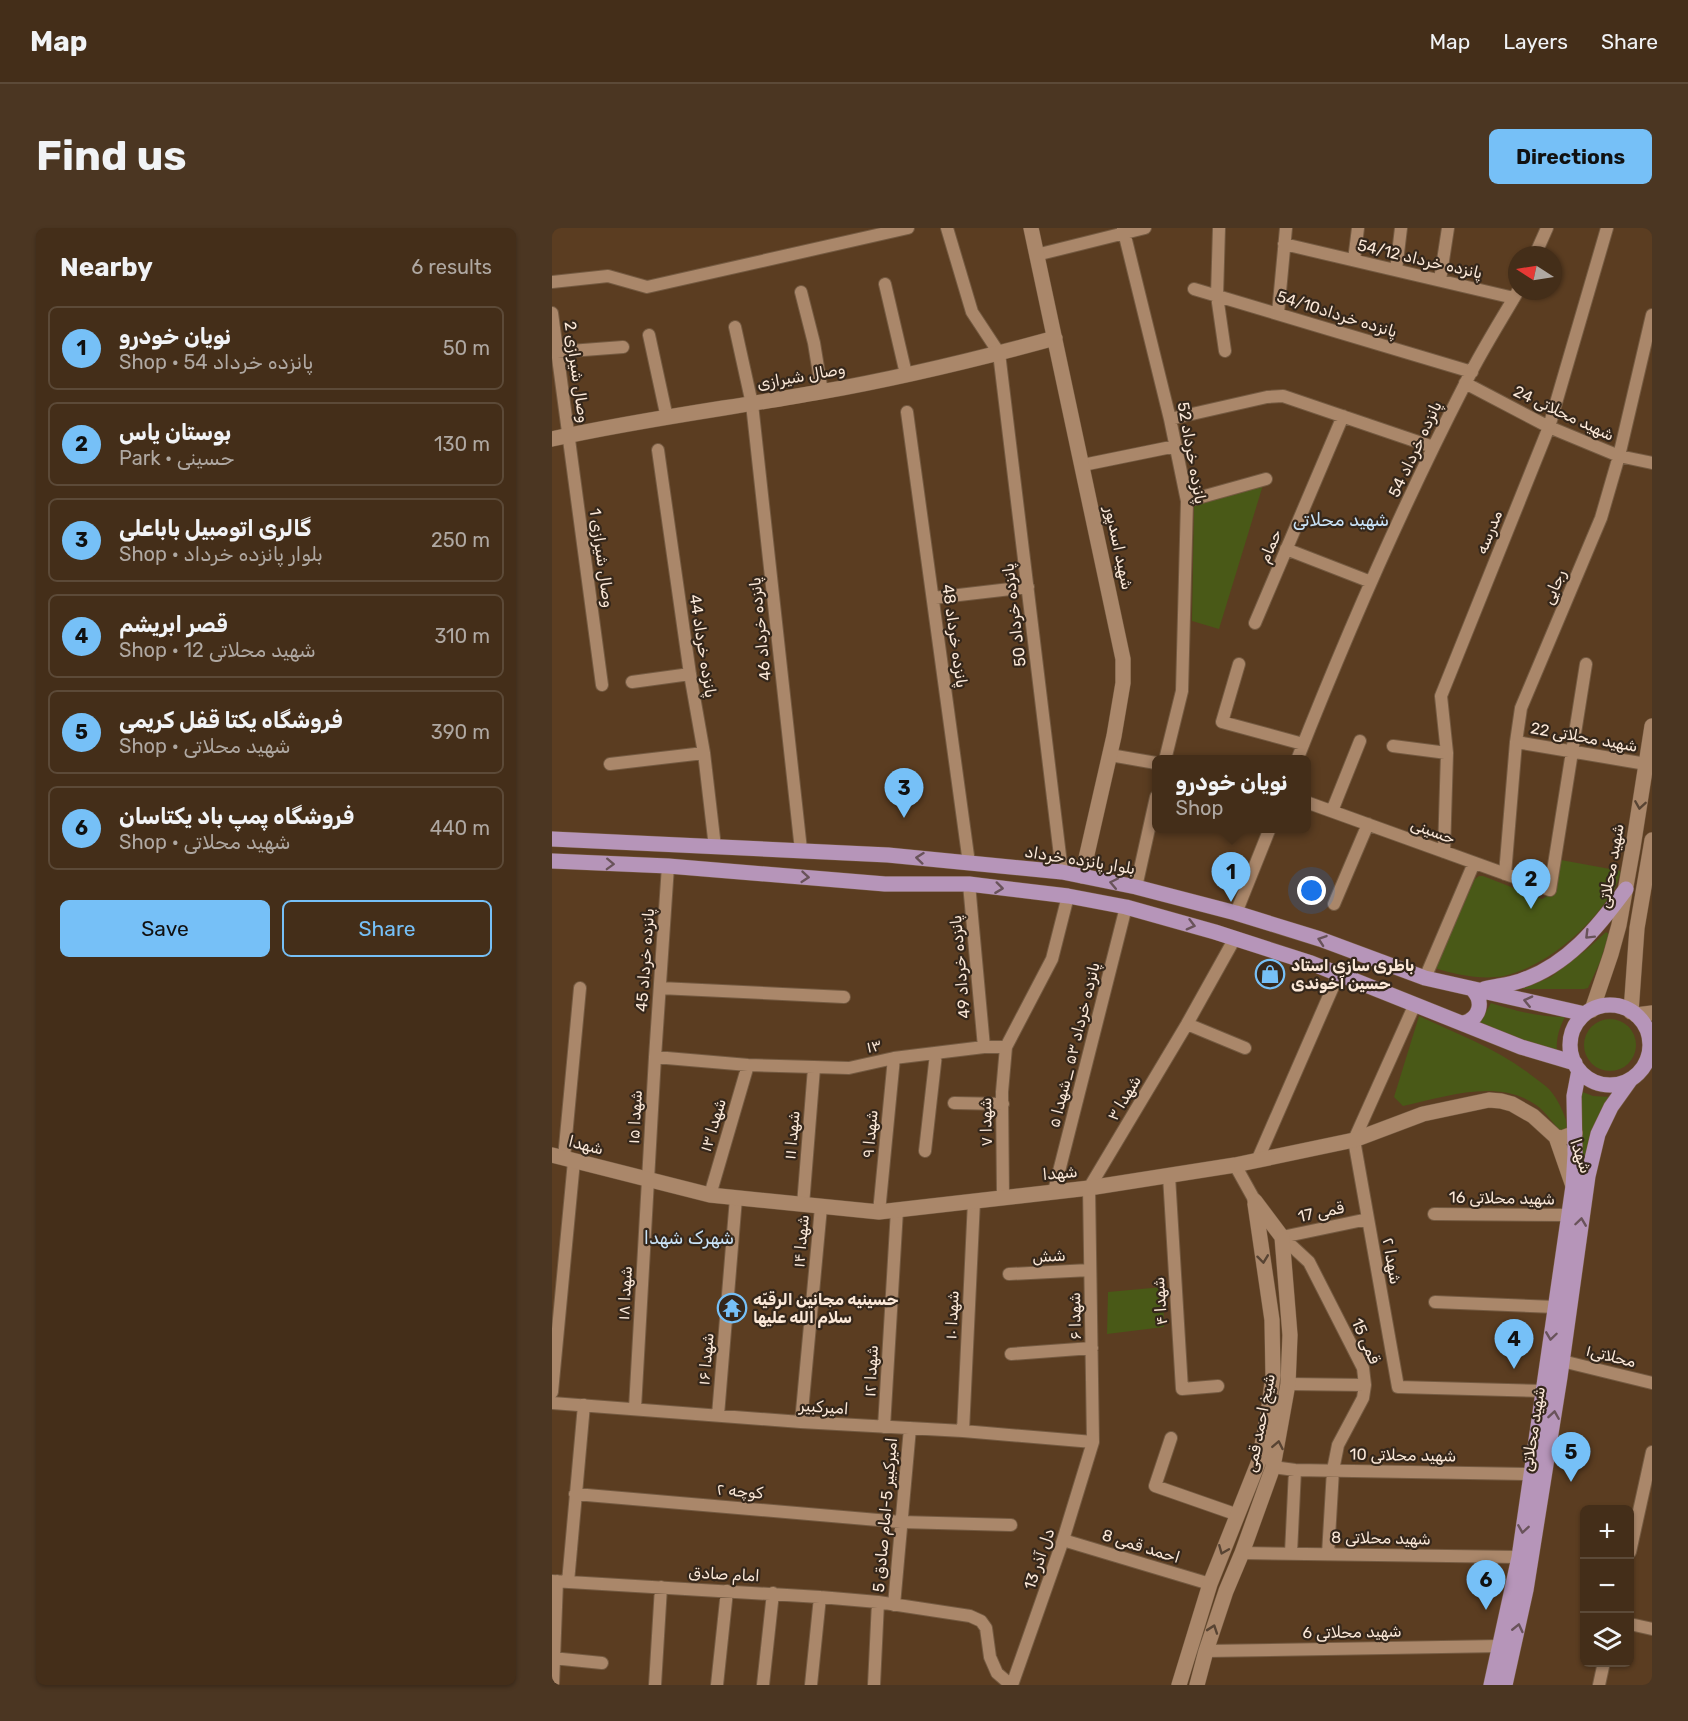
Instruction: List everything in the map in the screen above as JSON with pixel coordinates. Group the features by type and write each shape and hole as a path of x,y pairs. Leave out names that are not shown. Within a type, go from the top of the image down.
{"main road":[{"name":"بلوار پانزده خرداد","path":"552,839 888,855 1062,872 1136,887 1236,913 1320,939 1425,978 1589,1012"},
{"path":"552,861 668,866 885,884 969,884 1068,896 1126,907 1235,938 1339,973 1521,1047 1577,1066 1594,1082 1604,1084 1623,1083 1631,1079 1650,1058 1650,1040 1643,1022 1634,1013 1619,1006 1610,1005 1589,1012 1575,1026 1571,1037 1570,1048 1577,1066"},
{"path":"1464,1023 1474,1017 1480,1006 1475,990 1520,981 1565,957 1604,920 1626,889"},
{"name":"شهید محلاتی","path":"1491,1685 1519,1557 1569,1215 1573,1186 1574,1096 1577,1066"},
{"name":"شهید محلاتی","path":"1505,1685 1526,1590 1588,1176 1598,1134 1611,1107 1631,1079"}],"street":[{"path":"552,282 608,276 647,287 908,228"},
{"path":"947,228 972,312 999,353"},
{"name":"شهید اسدپور","path":"1031,228 1123,659 1123,683 1110,755 1082,876"},
{"path":"1036,255 1124,231 1145,228"},
{"path":"1219,228 1217,296 1225,351"},
{"path":"1278,314 1286,228"},
{"path":"1354,260 1358,228"},
{"path":"1396,270 1401,228"},
{"path":"1440,280 1448,228"},
{"path":"1539,246 1547,228"},
{"name":"مدرسه","path":"1444,852 1447,753 1441,696 1549,427 1607,228"},
{"name":"پانزده خرداد 52","path":"1124,231 1170,419 1187,501 1182,691 1166,755"},
{"name":"پانزده خرداد 54/12","path":"1284,244 1508,293"},
{"path":"885,284 906,374"},
{"name":"پانزده خرداد54/10","path":"1194,289 1472,372"},
{"path":"801,292 814,343 822,392"},
{"name":"پانزده خرداد 54","path":"1299,755 1371,582 1433,447 1465,383 1513,300"},
{"name":"وصال شیرازی 2","path":"552,313 569,435"},
{"name":"رجایی","path":"1505,874 1521,708 1601,518 1652,315"},
{"name":"پانزده خرداد 46","path":"735,327 752,404 801,850"},
{"path":"649,335 667,418"},
{"name":"وصال شیرازی","path":"552,439 822,392 999,353 1055,338"},
{"path":"557,352 623,347"},
{"name":"پانزده خرداد 50","path":"999,353 1062,872"},
{"name":"شهید محلاتی 24","path":"1465,383 1549,427 1618,456 1652,463"},
{"path":"1170,419 1268,397 1283,396 1433,447"},
{"name":"پانزده خرداد 48","path":"907,412 969,863"},
{"name":"حمام","path":"1255,623 1343,416"},
{"name":"وصال شیرازی 1","path":"569,435 602,685"},
{"path":"1083,465 1176,446"},
{"name":"پانزده خرداد 44","path":"658,450 690,674 704,753 715,848"},
{"path":"1187,501 1266,480"},
{"path":"1286,549 1371,582"},
{"path":"933,598 1028,587"},
{"path":"1239,664 1222,722 1303,744"},
{"path":"1572,751 1586,664"},
{"path":"632,682 690,674"},
{"name":"شهید محلاتی","path":"1589,1012 1611,954 1626,889 1652,726"},
{"path":"1332,812 1360,741"},
{"name":"شهید محلاتی 22","path":"1516,742 1646,764"},
{"path":"1393,746 1447,753"},
{"name":"حسینی","path":"1311,804 1550,890 1572,751"},
{"path":"610,764 704,753"},
{"path":"1110,755 1152,762"},
{"path":"1136,887 1152,817"},
{"path":"1334,904 1368,824"},
{"path":"1236,913 1265,833"},
{"path":"1652,840 1637,928 1634,1013 1652,1013"},
{"path":"1425,978 1474,863"},
{"name":"پانزده خرداد 45","path":"655,1057 668,866"},
{"name":"پانزده خرداد 49","path":"969,884 984,1047"},
{"path":"1006,1047 1052,959 1068,896"},
{"name":"پانزده خرداد ۵۳ _شهدا ۵","path":"1054,1191 1126,907"},
{"name":"شهدا ۳","path":"1089,1188 1187,1024 1235,938"},
{"path":"1611,954 1624,960 1636,955"},
{"path":"1257,1161 1339,973"},
{"path":"552,1392 563,1158 580,988"},
{"path":"660,988 844,997"},
{"path":"1354,1140 1415,1004"},
{"path":"1187,1024 1245,1048"},
{"name":"۱۳","path":"655,1057 748,1065 849,1068 894,1059 984,1047 1006,1047"},
{"name":"شهدا ۷","path":"1003,1197 1004,1104 1002,1092 1006,1047"},
{"path":"925,1151 936,1054"},
{"name":"شهدا ۱۵","path":"648,1180 655,1057"},
{"name":"شهدا ۹","path":"879,1212 894,1059"},
{"name":"شهدا ۱۳","path":"710,1195 748,1065"},
{"name":"شهدا ۱۱","path":"803,1205 814,1068"},
{"name":"شهدا","path":"563,1158 710,1195 879,1212 1089,1188 1257,1161 1354,1140 1423,1114 1489,1100 1512,1104 1533,1116 1556,1137 1573,1186"},
{"path":"954,1103 1004,1104"},
{"name":"شهدا","path":"1556,1137 1562,1138 1575,1133"},
{"name":"شهدا ۲","path":"1354,1140 1398,1387 1544,1391"},
{"name":"شیخ احمد قمی","path":"1179,1685 1210,1584 1288,1384 1290,1335 1282,1238 1255,1201 1235,1165"},
{"name":"شهدا ۴","path":"1169,1176 1182,1389 1218,1386"},
{"name":"شهدا ۱۸","path":"635,1408 648,1180"},
{"name":"شهدا ۶","path":"1089,1188 1093,1442"},
{"name":"شهدا ۱۶","path":"718,1415 736,1198"},
{"name":"شهدا ۱۰","path":"963,1431 974,1201"},
{"name":"شیخ احمد قمی","path":"1197,1685 1226,1591 1273,1467 1276,1415 1272,1320 1255,1201"},
{"name":"شهدا ۱۴","path":"801,1422 820,1207"},
{"name":"شهدا ۱۲","path":"884,1427 897,1210"},
{"name":"شهید محلاتی 16","path":"1434,1214 1569,1215"},
{"name":"قمی 17","path":"1282,1238 1368,1219"},
{"name":"قمی 15","path":"1282,1238 1309,1262 1363,1368 1365,1385 1363,1398 1338,1445 1333,1470 1328,1554"},
{"name":"شش","path":"1009,1274 1090,1270"},
{"path":"1436,1302 1556,1307"},
{"path":"1011,1354 1092,1348"},
{"name":"محلاتی۱","path":"1562,1361 1652,1383"},
{"path":"1288,1384 1365,1385"},
{"name":"امیرکبیر","path":"552,1402 1093,1442"},
{"path":"554,1685 553,1658 559,1581 575,1494 584,1405"},
{"name":"امیرکبیر 5-امام صادق 5","path":"894,1605 910,1428"},
{"path":"1171,1438 1155,1486 1238,1515"},
{"name":"دل آذر 13","path":"1012,1685 1063,1540 1093,1442"},
{"path":"1634,1533 1649,1475 1652,1452"},
{"name":"شهید محلاتی 10","path":"1273,1467 1295,1470 1532,1474"},
{"path":"1291,1553 1295,1470"},
{"name":"کوچه ۲","path":"575,1494 901,1522 1011,1525"},
{"name":"احمد قمی 8","path":"1063,1540 1210,1584"},
{"name":"شهید محلاتی 8","path":"1242,1553 1519,1557"},
{"name":"امام صادق","path":"559,1581 774,1593 878,1602 970,1616 981,1621 986,1628 990,1657 997,1672 1012,1685"},
{"path":"655,1685 661,1587"},
{"path":"717,1685 727,1591"},
{"path":"763,1685 774,1593"},
{"path":"811,1685 820,1597"},
{"path":"874,1685 878,1602"},
{"path":"1634,1625 1652,1629"},
{"name":"شهید محلاتی 6","path":"1206,1651 1500,1646"},
{"path":"553,1658 602,1663"},
{"path":"1599,1685 1603,1667"}],"green space":[{"path":"1263,485 1219,629 1192,621 1194,504"},
{"path":"1561,860 1621,871 1612,894 1595,916 1573,938 1533,965 1504,976 1469,976 1435,968 1475,879 1483,876 1542,899 1556,891"},
{"path":"1606,932 1609,934 1600,962 1588,988 1522,989 1551,977"},
{"path":"1491,1003 1528,1013 1565,1017 1558,1035 1557,1055 1475,1024"},
{"path":"1419,1016 1491,1050 1543,1084 1553,1093 1559,1103 1569,1131 1562,1132 1536,1105 1505,1092 1471,1092 1403,1106 1394,1097"},
{"path":"1610,1019 1620,1021 1628,1027 1634,1035 1636,1045 1634,1055 1628,1063 1620,1069 1610,1071 1600,1069 1592,1063 1586,1055 1584,1045 1586,1035 1592,1027 1600,1021"},
{"path":"1580,1091 1593,1096 1610,1097 1595,1123 1583,1167 1582,1167"},
{"path":"1163,1287 1164,1327 1107,1334 1108,1292"}],"place":[{"name":"گالری اتومبیل باباعلی","path":"904,818"},
{"name":"نویان خودرو","path":"1231,902"},
{"name":"بوستان یاس","path":"1531,909"},
{"name":"باطری سازی استاد حسین آخوندی","path":"1270,974"},
{"name":"حسینیه مجانین الرقیّه سلام الله علیها","path":"732,1308"},
{"name":"قصر ابریشم","path":"1514,1369"},
{"name":"فروشگاه یکتا قفل کریمی","path":"1571,1482"},
{"name":"فروشگاه پمپ باد یکتاسان","path":"1486,1610"}],"district":[{"name":"شهید محلاتی","path":"1341,520"},
{"name":"شهرک شهدا","path":"689,1238"}]}
